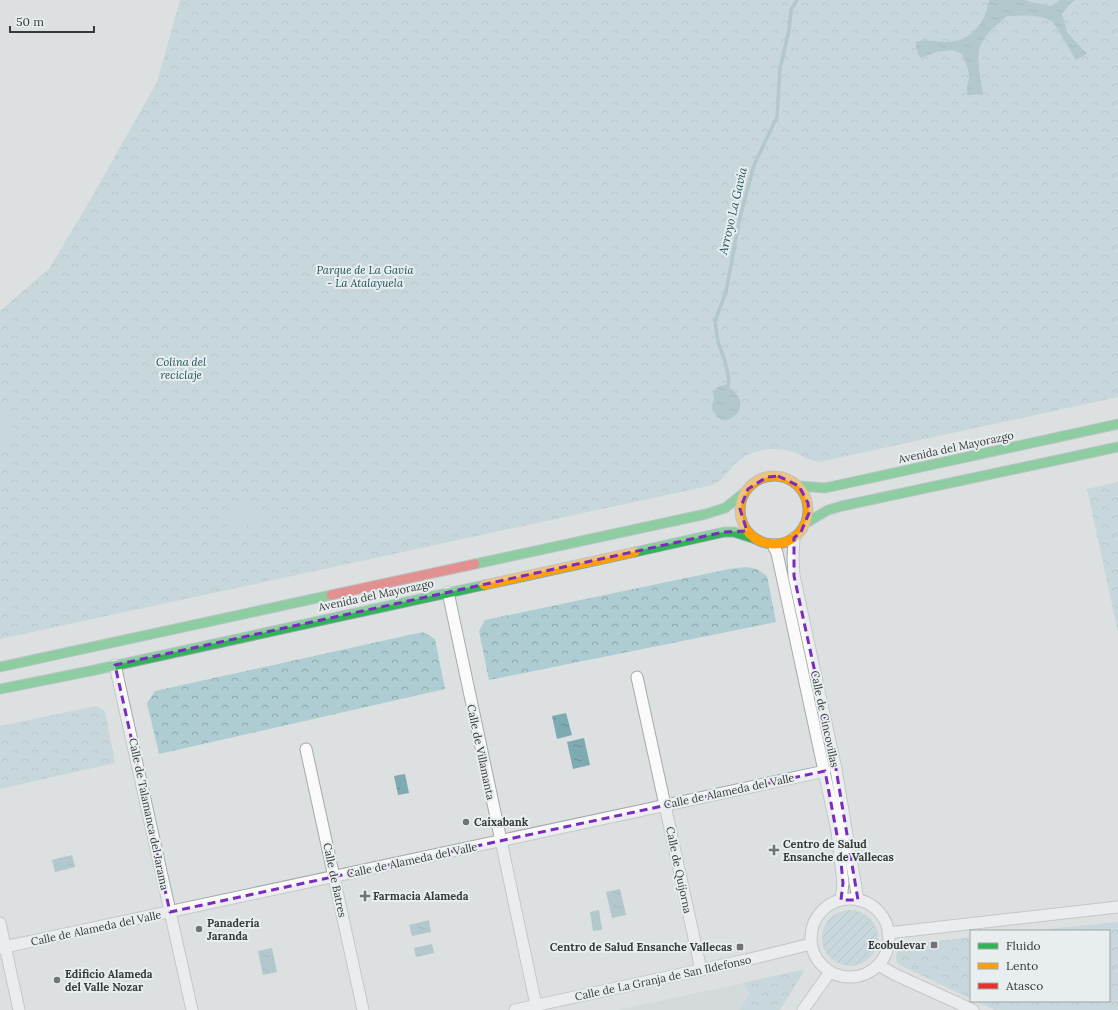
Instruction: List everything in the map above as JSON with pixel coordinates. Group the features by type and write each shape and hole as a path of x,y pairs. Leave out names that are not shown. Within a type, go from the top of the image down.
{"main road":[{"name":"Avenida del Mayorazgo","path":"798,486 825,488 1118,424"},
{"path":"806,523 828,510 842,506 1118,447"},
{"path":"778,476 789,479 798,486 808,503 809,513 801,532 784,544 773,545 762,543 747,531 741,520 740,509 744,493 756,481 767,477 778,476"},
{"name":"Avenida del Mayorazgo","path":"0,667 706,514 725,508 744,493"},
{"name":"Avenida del Mayorazgo","path":"0,689 724,532 734,532 756,539"}],"street":[{"name":"Calle de Cincovillas","path":"794,538 794,576 836,769 858,900"},
{"name":"Calle de Cincovillas","path":"773,545 777,554 840,851 843,883 841,900"},
{"name":"Calle de Villamanta","path":"448,592 536,1005"},
{"name":"Calle de Talamanca del Jarama","path":"115,665 192,1010"},
{"name":"Calle de Quijorna","path":"637,677 701,970"},
{"name":"Calle de Batres","path":"306,749 363,1010"},
{"name":"Calle de Alameda del Valle","path":"3,947 824,771"},
{"path":"841,900 858,900 868,903 884,918 888,933 886,951 878,965 872,970 862,975 851,977 839,976 830,972 818,960 811,944 813,925 817,916 832,903 841,900"},
{"path":"888,933 1118,907"},
{"path":"0,922 3,947 19,1010"},
{"name":"Calle de La Granja de San Ildefonso","path":"515,1010 777,954 811,944"},
{"path":"878,965 896,975 973,1010"},
{"path":"803,1010 830,972"}],"highlighted area":[{"path":"778,476 799,486 808,503 809,513 801,532 794,538 794,576 836,769 858,900 841,900 843,883 840,851 825,771 170,912 115,665 724,532 747,531 740,509 748,489 767,477"}],"shaded area":[{"path":"743,983 750,994 739,1010 617,1010"}],"green space":[{"name":"Parque de La Gavia - La Atalayuela","path":"180,0 1118,0 1118,397 819,462 782,449 767,449 753,453 740,460 717,483 713,485 0,639 0,311 49,269 89,202 157,82"},
{"path":"0,404 13,422 14,437 0,446"},
{"path":"1118,482 1118,632 1087,489"},
{"path":"243,502 265,516 228,535 226,512"},
{"path":"746,567 757,569 767,576 776,622 489,680 479,631 485,620 729,569"},
{"path":"423,632 435,639 445,689 159,754 147,703 155,691"},
{"path":"96,706 105,711 115,763 0,789 0,726"},
{"path":"850,910 861,912 870,918 876,927 878,938 876,949 870,958 861,964 850,966 839,964 830,958 824,949 822,938 824,927 830,918 839,912"},
{"path":"1118,922 1118,1010 995,1010 977,1002 1110,1002 1110,930 1040,930"},
{"path":"970,937 970,999 898,964 896,953 904,945"},
{"path":"801,970 803,973 780,1010 739,1010 750,994 743,983"}],"water":[{"path":"989,0 1024,0 1051,6 1061,0 1075,0 1062,14 1067,32 1087,54 1076,60 1053,22 1048,19 1037,16 1007,16 986,36 979,49 979,69 983,94 968,95 967,90 969,73 962,54 953,50 936,52 920,58 916,48 916,42 927,40 944,42 953,41 968,35 980,24 987,9"},
{"path":"725,385 736,393 740,401 739,409 735,416 729,419 722,419 716,415 712,405 714,399 713,392 718,387"},
{"path":"566,713 572,735 557,739 552,716"},
{"path":"584,738 590,765 573,769 567,742"},
{"path":"405,774 409,793 398,795 394,776"},
{"path":"72,855 75,867 55,872 52,860"},
{"path":"620,889 626,915 612,918 606,892"},
{"path":"599,910 602,930 593,931 590,912"},
{"path":"429,920 431,932 412,936 409,925"},
{"path":"432,944 434,953 416,957 414,948"},
{"path":"272,948 277,972 263,975 258,951"}],"waterway":[{"name":"Arroyo La Gavia","path":"727,391 729,380 725,361 718,342 715,321 726,292 740,217 754,165 777,117 780,69 789,30 791,10 797,0"}],"traffic: fast":[{"path":"799,486 825,488 1118,424"},
{"path":"806,523 828,510 842,506 1118,447"},
{"path":"475,564 706,514 725,508 744,493"},
{"path":"635,552 724,532 734,532 756,539"},
{"path":"0,689 90,671 484,585"},
{"path":"0,667 331,595"}],"traffic: slow":[{"path":"774,476 787,478 798,486 806,497 808,510 806,523 798,534 787,542 774,544 761,542 750,534 742,523 740,510 742,497 750,486 761,478 774,476"},
{"path":"484,585 635,552"}],"traffic: jam":[{"path":"331,595 475,564"}],"place":[{"name":"Caixabank","path":"466,822"},
{"name":"Centro de Salud Ensanche de Vallecas","path":"774,850"},
{"name":"Farmacia Alameda","path":"365,896"},
{"name":"Panadería Jaranda","path":"199,929"},
{"name":"Ecobulevar","path":"934,945"},
{"name":"Centro de Salud Ensanche Vallecas","path":"740,947"},
{"name":"Edificio Alameda del Valle Nozar","path":"57,980"}],"park label":[{"name":"Colina del reciclaje","path":"181,368"}]}
